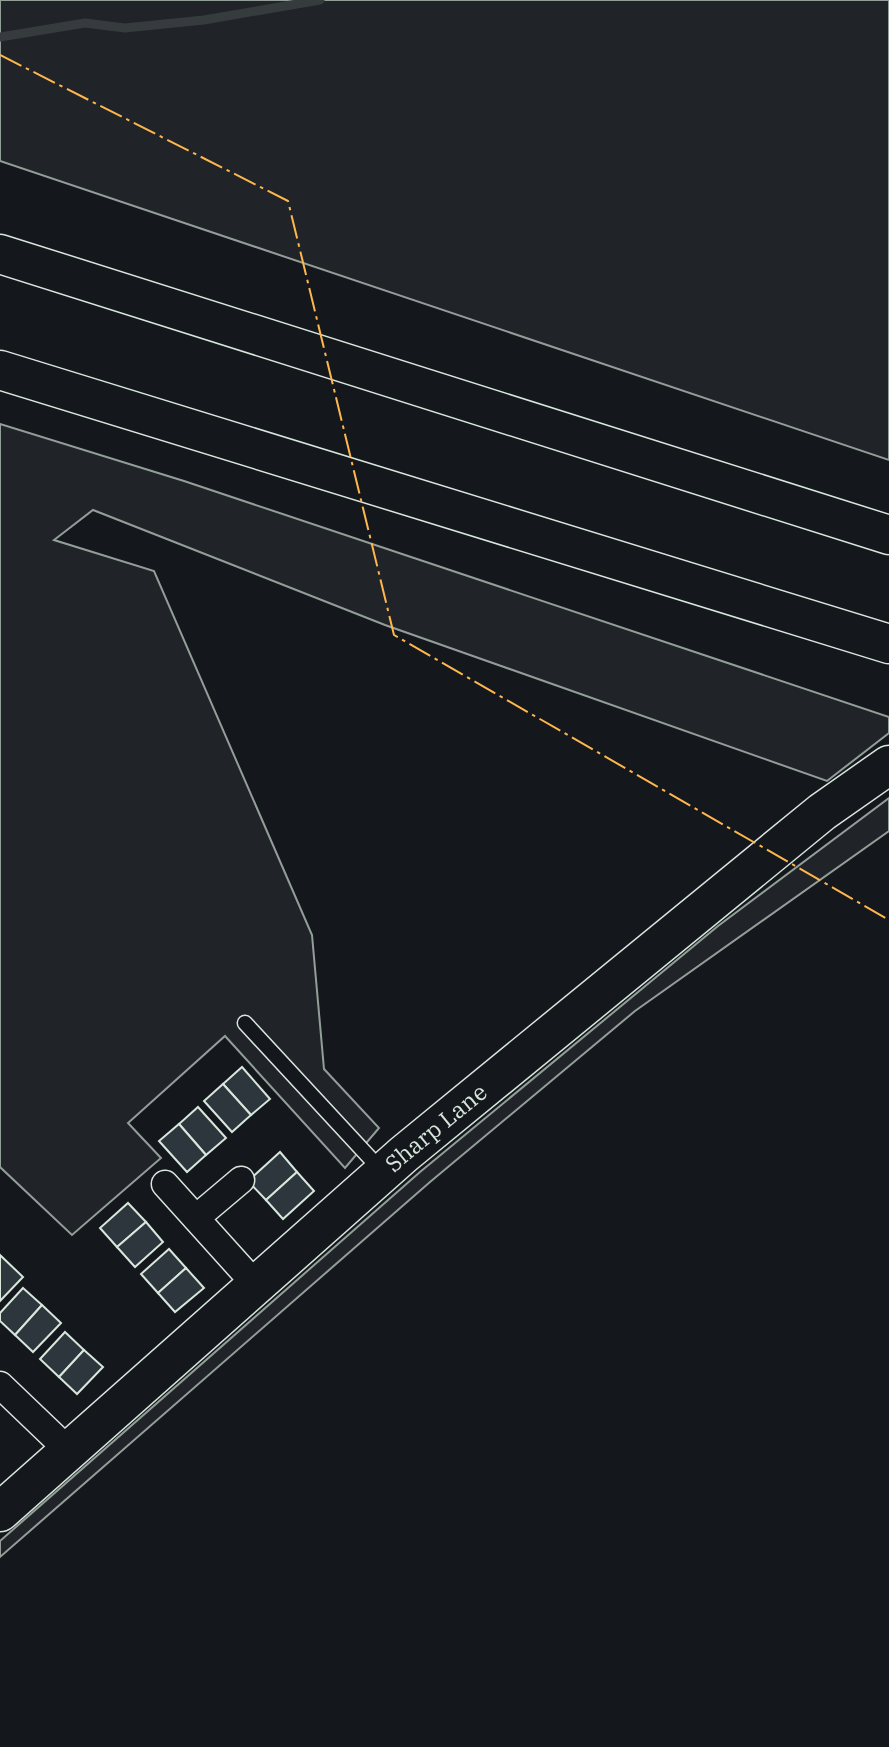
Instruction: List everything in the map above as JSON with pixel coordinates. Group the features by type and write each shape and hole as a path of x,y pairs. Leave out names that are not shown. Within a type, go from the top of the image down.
{"main road":[{"path":"0,254 889,535"},
{"path":"0,370 889,644"},
{"name":"Sharp Lane","path":"0,1512 383,1172 822,812 889,765"}],"street":[{"path":"196,1218 241,1180"},
{"path":"165,1184 256,1284"},
{"path":"0,1385 69,1451"}],"lane":[{"path":"245,1023 383,1172"}],"shaded area":[{"path":"0,0 889,0 889,460 0,161"},
{"path":"0,424 184,481 889,717 889,733 827,781 385,625 93,510 54,540 154,571 312,935 324,1069 379,1128 345,1168 225,1036 128,1123 161,1158 72,1235 0,1167"},
{"path":"889,798 889,831 635,1011 430,1182 0,1557 0,1541 420,1172 718,926"}],"building":[{"path":"242,1067 270,1099 251,1115 223,1084"},
{"path":"223,1084 251,1115 232,1132 204,1101"},
{"path":"198,1107 226,1138 206,1155 179,1124"},
{"path":"179,1124 206,1155 187,1172 159,1141"},
{"path":"280,1152 297,1172 266,1200 248,1181"},
{"path":"297,1172 314,1191 283,1219 266,1200"},
{"path":"128,1203 146,1222 117,1247 100,1228"},
{"path":"146,1222 163,1242 135,1267 117,1247"},
{"path":"169,1249 186,1268 158,1293 141,1274"},
{"path":"0,1255 23,1277 0,1301"},
{"path":"186,1268 204,1288 175,1312 158,1293"},
{"path":"23,1288 42,1305 15,1335 0,1321 0,1313"},
{"path":"42,1305 61,1323 33,1352 15,1335"},
{"path":"65,1332 84,1350 59,1377 40,1359"},
{"path":"84,1350 103,1367 77,1394 59,1377"}],"waterway":[{"path":"0,37 85,23 125,28 204,20 320,0"}],"power":[{"path":"0,55 288,201 394,635 889,920"}]}
